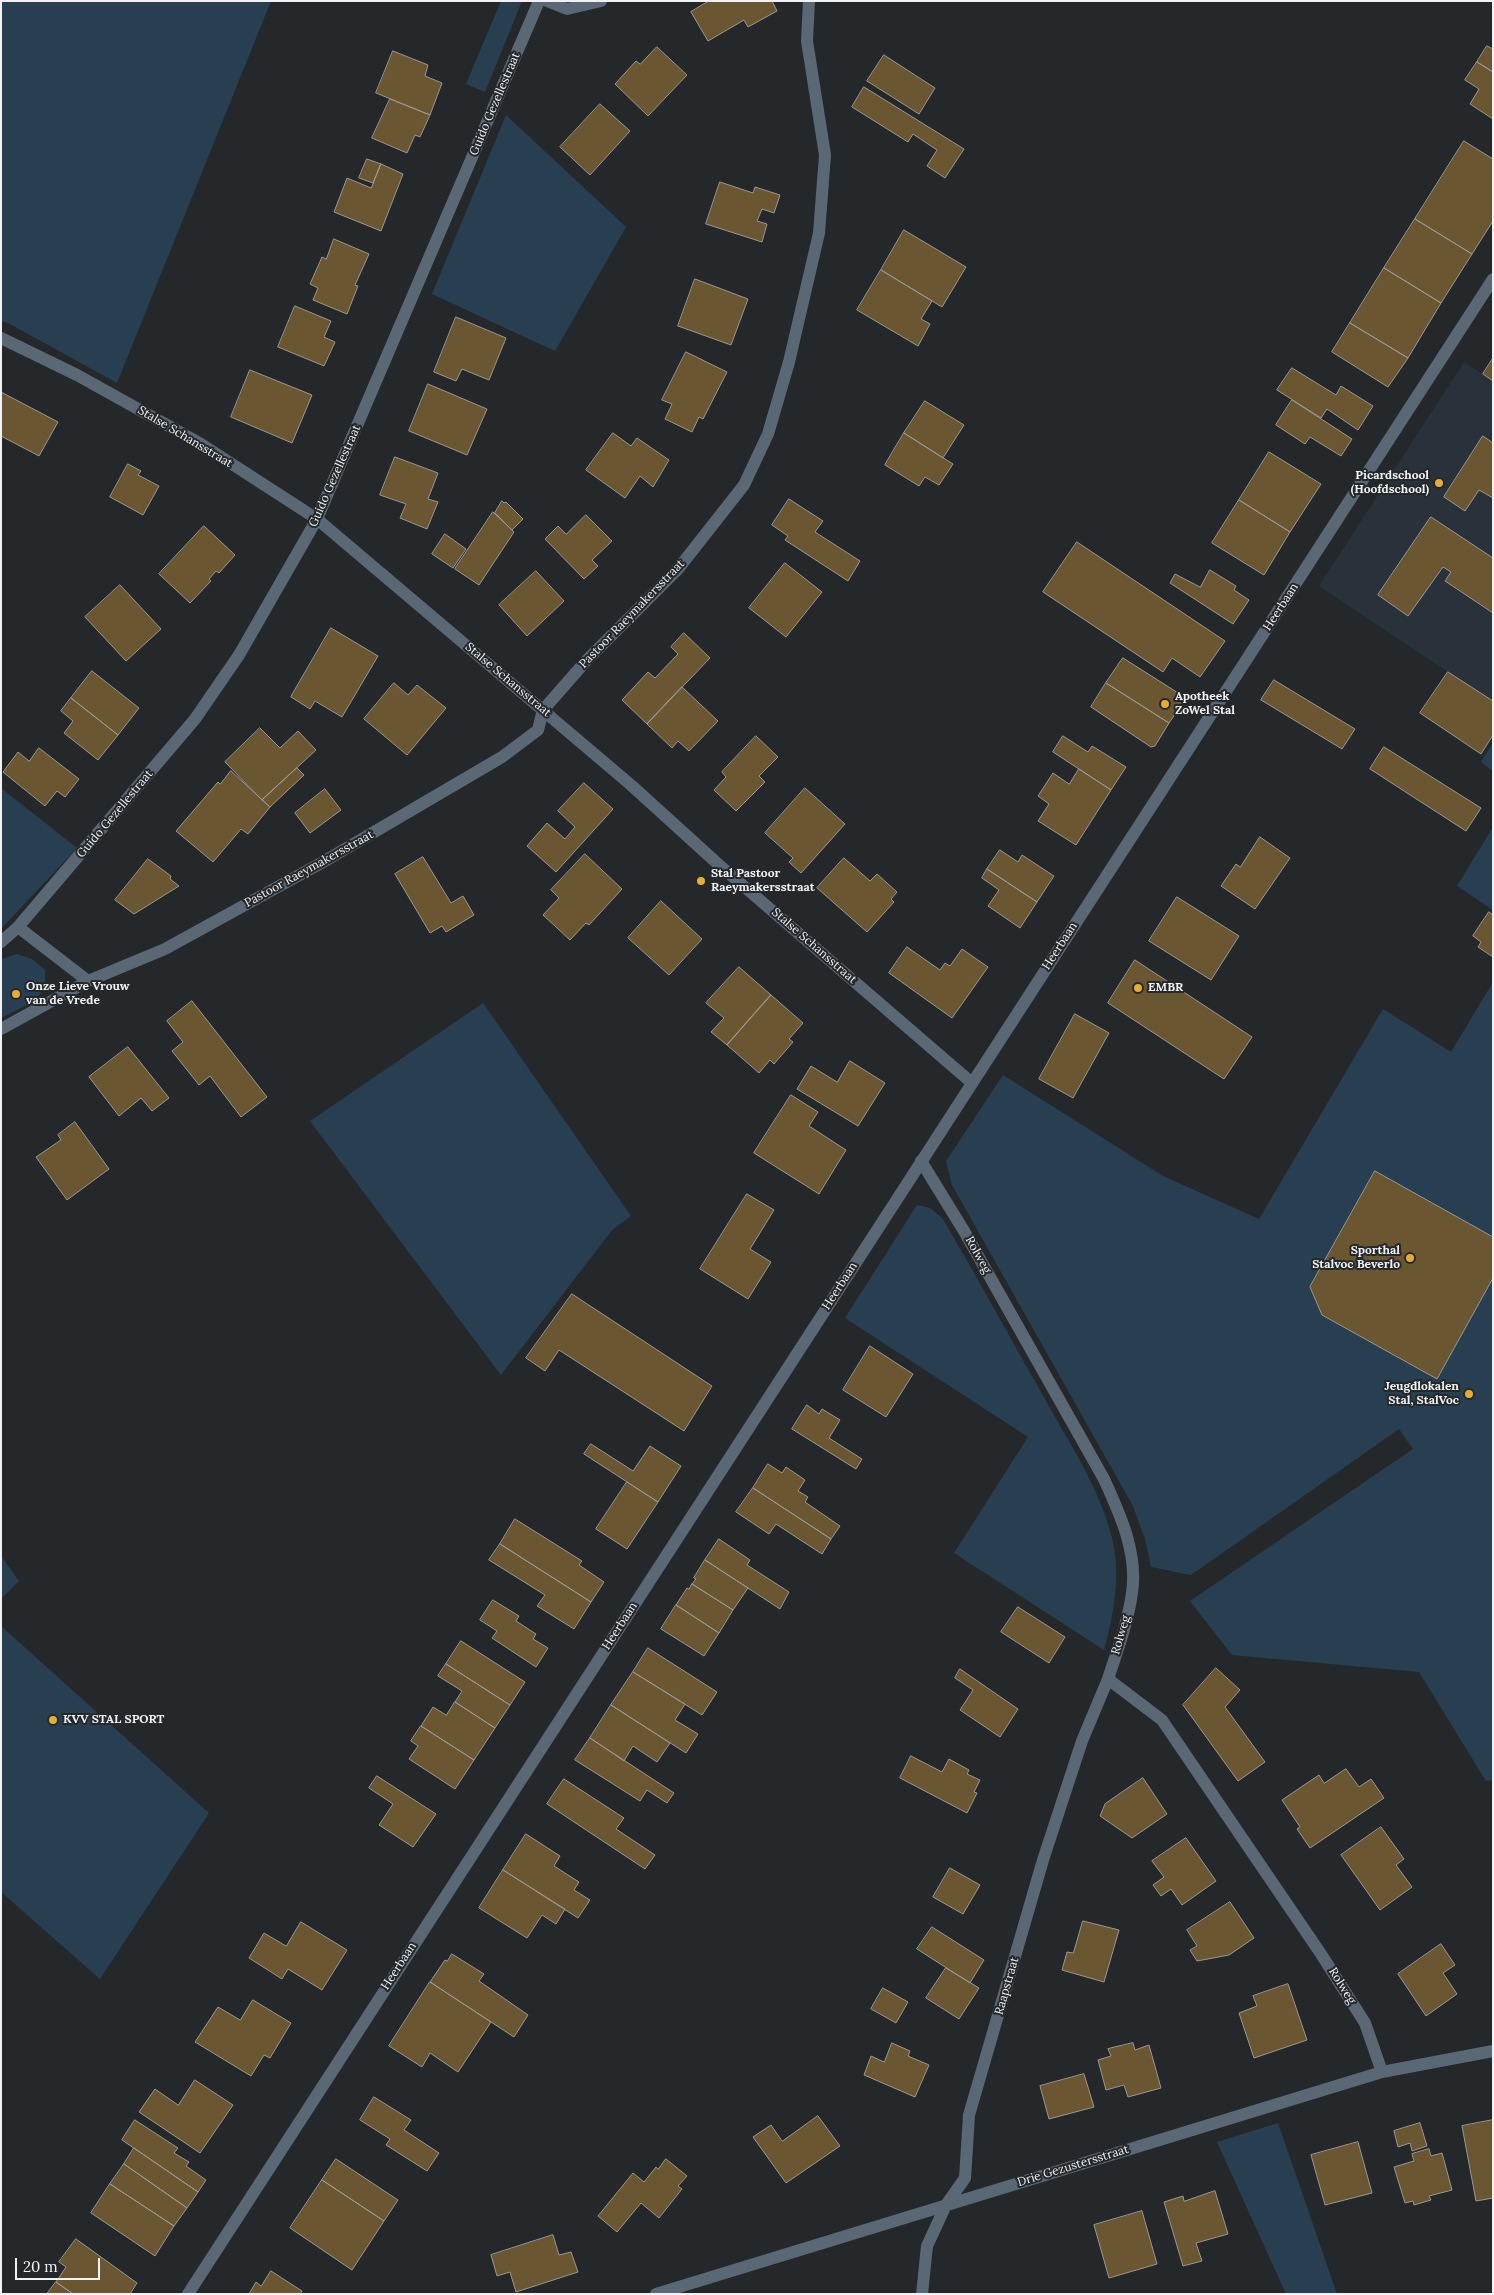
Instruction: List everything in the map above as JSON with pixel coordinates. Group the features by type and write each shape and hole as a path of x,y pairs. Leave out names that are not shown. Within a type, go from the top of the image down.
{"street":[{"name":"Guido Gezellestraat","path":"1,942 18,927 194,719 239,654 317,520 538,1"},
{"path":"547,1 567,9 601,1"},
{"name":"Pastoor Raeymakersstraat","path":"1,1029 88,981 165,949 323,862 502,757 538,730 543,710 586,661 678,568 744,485 768,434 790,362 819,233 825,155 807,41 809,1"},
{"name":"Heerbaan","path":"188,2294 1493,279"},
{"name":"Stalse Schansstraat","path":"1,338 77,375 201,444 317,520 543,710 972,1083"},
{"path":"18,927 88,981"},
{"name":"Rolweg","path":"921,1161 979,1257 1104,1479 1118,1509 1128,1539 1133,1565 1132,1593 1108,1679 1162,1720 1321,1954 1365,2023 1382,2072"},
{"name":"Raapstraat","path":"922,2294 927,2246 946,2205 965,2178 969,2115 1052,1833 1082,1741 1108,1679"},
{"name":"Drie Gezustersstraat","path":"656,2294 1382,2072 1493,2051"}],"shaded area":[{"path":"1,1 271,1 117,383 10,324 1,321"},
{"path":"501,1 522,1 485,92 466,84"},
{"path":"506,115 626,227 555,351 432,294"},
{"name":"Picardschool (Hoofdschool)","path":"1464,362 1493,381 1493,702 1319,586"},
{"path":"1493,742 1493,771 1481,762"},
{"path":"1,788 77,848 1,929"},
{"path":"1493,827 1493,910 1457,886"},
{"path":"17,954 32,959 45,970 45,985 32,1002 1,1018 1,959"},
{"path":"1493,982 1493,1780 1486,1781 1419,1672 1232,1655 1190,1601 1413,1449 1399,1429 1191,1575 1151,1567 1145,1539 1133,1506 952,1185 946,1161 1003,1075 1163,1176 1259,1219 1383,1009 1451,1052"},
{"path":"483,1003 631,1216 612,1230 501,1375 310,1121"},
{"path":"917,1205 930,1208 943,1219 1074,1450 1100,1502 1112,1538 1116,1566 1111,1623 1104,1650 954,1553 1028,1437 845,1318"},
{"path":"1,1556 19,1581 1,1599"},
{"name":"KVV STAL SPORT","path":"1,1626 209,1813 100,1979 1,1892"},
{"path":"1278,2123 1337,2294 1286,2294 1217,2142"}],"building":[{"path":"709,1 772,1 777,11 748,27 744,20 708,41 691,12"},
{"path":"1487,46 1493,49 1493,72 1477,62"},
{"path":"657,47 687,75 648,116 615,84 636,61 640,64"},
{"path":"393,51 428,65 425,76 442,83 430,115 376,93"},
{"path":"884,55 935,88 919,114 867,81"},
{"path":"1477,62 1493,72 1493,119 1470,104 1479,89 1465,80"},
{"path":"864,87 964,149 945,178 927,166 937,150 913,134 908,142 852,107"},
{"path":"390,99 430,115 420,137 415,135 407,153 372,138"},
{"path":"600,104 630,131 590,175 560,147"},
{"path":"1464,141 1493,159 1493,221 1472,254 1415,219"},
{"path":"367,159 381,164 373,183 359,178"},
{"path":"381,164 403,174 381,231 334,212 347,178 371,188"},
{"path":"720,182 753,193 755,187 780,195 774,213 762,209 757,221 767,224 762,242 706,224"},
{"path":"1415,219 1472,254 1441,303 1384,268"},
{"path":"904,230 966,267 942,307 881,270"},
{"path":"334,239 369,254 355,285 358,286 347,314 313,300 318,288 310,284 322,257 326,259"},
{"path":"1384,268 1441,303 1408,358 1350,323"},
{"path":"881,270 932,301 921,319 930,324 918,346 857,310"},
{"path":"695,279 748,299 731,345 678,326"},
{"path":"295,306 331,321 324,337 335,342 324,366 278,347"},
{"path":"456,317 506,338 489,380 462,369 456,381 434,372"},
{"path":"1350,323 1408,358 1388,387 1332,352"},
{"path":"686,352 727,372 703,419 699,417 692,432 665,419 672,404 662,400"},
{"path":"1493,358 1493,381 1483,374"},
{"path":"1292,368 1336,395 1341,386 1373,406 1358,430 1327,409 1321,418 1277,390"},
{"path":"250,370 312,395 292,443 231,417"},
{"path":"428,384 487,409 467,455 409,431"},
{"path":"1,392 58,422 39,456 1,436"},
{"path":"1292,400 1352,439 1341,456 1310,437 1305,444 1276,425"},
{"path":"925,401 964,425 943,458 904,433"},
{"path":"613,433 631,446 637,438 669,460 653,487 640,476 625,498 586,470"},
{"path":"904,433 953,464 939,485 925,477 919,486 885,465"},
{"path":"1483,436 1493,443 1493,498 1479,490 1465,511 1444,497"},
{"path":"1269,452 1321,484 1290,532 1239,500"},
{"path":"395,457 438,473 428,499 438,502 427,529 400,518 406,504 380,495"},
{"path":"128,464 141,471 138,475 159,486 143,515 110,497"},
{"path":"789,499 823,521 815,532 860,561 848,581 785,540 788,536 772,525"},
{"path":"1239,500 1290,532 1264,575 1212,543"},
{"path":"502,501 506,502 523,519 512,530 495,513"},
{"path":"493,512 514,532 479,585 455,569"},
{"path":"586,515 612,541 592,560 598,566 584,579 545,539 558,526 566,534"},
{"path":"1431,517 1493,558 1493,613 1445,581 1451,572 1443,567 1408,616 1378,595"},
{"path":"204,526 235,555 219,573 216,571 209,579 211,581 190,603 159,574"},
{"path":"445,534 466,549 453,568 432,554"},
{"path":"1077,542 1225,641 1200,677 1172,658 1163,672 1043,592"},
{"path":"785,563 822,592 786,637 749,608"},
{"path":"1210,570 1236,586 1234,590 1249,600 1233,624 1170,583 1175,574 1200,587"},
{"path":"536,571 564,601 527,636 499,605"},
{"path":"120,585 161,629 126,661 85,617"},
{"path":"331,628 378,656 342,717 315,701 310,709 291,697"},
{"path":"684,633 710,658 647,724 622,700 648,672 655,678 678,654 671,647"},
{"path":"1123,658 1186,698 1169,723 1106,683"},
{"path":"92,671 139,708 118,735 71,698"},
{"path":"1448,672 1493,701 1493,735 1481,754 1420,713"},
{"path":"1274,680 1355,729 1342,749 1261,700"},
{"path":"394,683 408,695 417,685 446,708 407,755 364,719"},
{"path":"1106,683 1169,723 1155,746 1151,747 1091,707"},
{"path":"682,687 718,721 689,751 678,741 672,748 647,724"},
{"path":"71,698 118,735 98,760 64,733 73,721 61,711"},
{"path":"260,728 280,748 298,731 316,750 262,800 225,762"},
{"path":"756,736 778,757 759,776 765,782 736,811 714,790 726,777 722,772"},
{"path":"1063,736 1088,752 1092,746 1126,767 1111,790 1053,752"},
{"path":"1384,747 1481,808 1466,831 1370,769"},
{"path":"39,748 79,779 65,797 57,791 45,806 3,772 18,752 29,761"},
{"path":"297,768 304,775 270,807 262,800"},
{"path":"1079,769 1111,790 1076,845 1038,821 1049,804 1038,796 1053,773 1069,784"},
{"path":"231,771 270,807 248,834 241,829 213,862 176,831 218,782 220,784"},
{"path":"584,783 613,809 556,872 527,846 547,823 565,839 575,827 558,811"},
{"path":"805,788 845,824 801,873 789,862 793,858 765,833"},
{"path":"325,789 341,810 310,833 295,813"},
{"path":"1260,837 1290,858 1255,909 1221,886 1236,864 1240,867"},
{"path":"1000,850 1018,862 1022,855 1054,876 1037,902 987,869"},
{"path":"585,854 622,889 589,925 586,923 570,940 543,915 559,898 551,890"},
{"path":"423,857 451,903 463,896 474,915 446,932 442,926 430,933 395,874"},
{"path":"844,858 870,881 877,874 897,892 891,899 894,902 867,932 817,888"},
{"path":"148,859 171,876 170,879 179,886 134,914 115,900"},
{"path":"987,869 1037,902 1020,928 988,906 999,890 982,878"},
{"path":"1177,897 1239,936 1211,980 1149,941"},
{"path":"661,901 702,939 669,975 628,938"},
{"path":"1489,912 1493,915 1493,957 1478,947 1481,942 1473,936"},
{"path":"907,947 940,970 945,963 950,966 962,949 988,967 952,1018 889,973"},
{"path":"1135,960 1252,1037 1224,1079 1108,1003"},
{"path":"739,967 771,995 727,1045 711,1032 724,1018 706,1003"},
{"path":"771,995 803,1023 789,1039 793,1042 774,1064 770,1060 759,1073 727,1045"},
{"path":"192,1001 267,1097 241,1117 210,1076 199,1085 172,1051 183,1042 167,1021"},
{"path":"1075,1014 1109,1033 1073,1098 1039,1079"},
{"path":"128,1047 169,1098 152,1111 141,1098 119,1116 89,1077"},
{"path":"850,1061 885,1083 858,1126 797,1089 811,1066 837,1082"},
{"path":"791,1095 818,1112 809,1126 846,1150 819,1194 754,1153"},
{"path":"75,1122 109,1169 67,1200 36,1157 61,1140 58,1135"},
{"name":"Sporthal Stalvoc Beverlo","path":"1375,1171 1493,1237 1493,1278 1437,1379 1322,1315 1310,1287"},
{"path":"747,1194 774,1210 750,1249 771,1262 748,1299 700,1269"},
{"path":"572,1294 712,1386 684,1431 559,1350 545,1371 526,1358"},
{"path":"870,1346 913,1374 886,1417 843,1390"},
{"path":"807,1405 819,1414 822,1409 840,1420 829,1438 862,1459 856,1469 792,1429"},
{"path":"591,1444 633,1471 650,1446 681,1466 658,1502 584,1454"},
{"path":"768,1464 782,1473 786,1467 805,1480 798,1491 808,1497 805,1502 840,1526 831,1539 753,1488"},
{"path":"627,1482 658,1502 627,1549 596,1529"},
{"path":"753,1488 831,1539 822,1554 776,1524 769,1534 736,1512"},
{"path":"515,1519 582,1561 579,1565 604,1582 591,1602 500,1544"},
{"path":"719,1539 750,1560 747,1565 789,1592 780,1609 705,1560"},
{"path":"500,1544 591,1602 574,1629 537,1606 545,1595 489,1560"},
{"path":"705,1560 748,1588 733,1610 692,1584"},
{"path":"692,1584 733,1610 719,1633 676,1605 687,1588 689,1589"},
{"path":"493,1600 519,1616 516,1621 536,1634 533,1639 548,1648 536,1667 492,1638 497,1631 480,1620"},
{"path":"676,1605 719,1633 704,1656 661,1629"},
{"path":"1018,1607 1065,1637 1049,1663 1001,1632"},
{"path":"461,1641 525,1682 510,1705 446,1664"},
{"path":"648,1648 717,1692 702,1715 633,1672"},
{"path":"446,1664 510,1705 495,1728 455,1702 462,1691 438,1676"},
{"path":"1216,1668 1240,1690 1225,1707 1265,1762 1238,1781 1183,1705"},
{"path":"960,1669 1018,1709 1000,1737 960,1710 973,1690 955,1678"},
{"path":"633,1672 685,1704 675,1720 698,1734 686,1753 611,1705"},
{"path":"455,1702 495,1728 474,1760 421,1726 433,1707 446,1715"},
{"path":"611,1705 670,1743 657,1762 633,1746 624,1761 590,1738"},
{"path":"421,1726 474,1760 455,1789 409,1759 418,1746 411,1741"},
{"path":"590,1738 674,1793 667,1803 647,1790 640,1801 575,1760"},
{"path":"911,1756 942,1772 949,1759 969,1770 967,1774 980,1780 974,1792 977,1793 967,1813 900,1778"},
{"path":"1346,1769 1359,1787 1371,1779 1384,1798 1310,1848 1297,1829 1300,1827 1282,1800 1319,1775 1324,1783"},
{"path":"377,1776 436,1814 413,1847 379,1825 393,1804 369,1788"},
{"path":"1143,1778 1167,1814 1132,1838 1100,1816 1105,1804"},
{"path":"564,1779 624,1818 616,1829 655,1855 645,1869 547,1804"},
{"path":"1381,1827 1404,1859 1396,1865 1412,1887 1380,1910 1341,1855"},
{"path":"526,1834 560,1856 554,1866 579,1882 574,1890 590,1900 578,1918 503,1870"},
{"path":"1186,1838 1216,1881 1182,1905 1171,1889 1161,1896 1153,1885 1164,1877 1152,1861"},
{"path":"950,1868 980,1885 963,1914 933,1897"},
{"path":"503,1870 565,1909 556,1924 542,1915 527,1938 479,1908"},
{"path":"1230,1902 1254,1938 1229,1955 1197,1961 1190,1950 1197,1946 1187,1930"},
{"path":"1083,1921 1119,1930 1104,1982 1062,1970 1067,1952 1073,1953"},
{"path":"301,1922 347,1950 322,1990 288,1969 282,1979 249,1958 264,1933 286,1946"},
{"path":"932,1927 984,1960 970,1983 917,1949"},
{"path":"1441,1944 1455,1965 1443,1973 1457,1994 1426,2016 1398,1974"},
{"path":"452,1954 484,1974 479,1981 528,2015 514,2037 430,1982 445,1960 447,1961"},
{"path":"946,1968 979,1988 959,2019 926,1998"},
{"path":"430,1982 491,2022 458,2072 430,2053 422,2067 389,2046"},
{"path":"1288,1984 1307,2040 1254,2058 1239,2013 1257,2006 1253,1996"},
{"path":"883,1988 908,2002 896,2023 871,2009"},
{"path":"253,2000 291,2023 270,2058 264,2055 251,2076 195,2042 218,2007 240,2020"},
{"path":"892,2043 910,2051 908,2056 929,2065 915,2097 864,2075 871,2056 884,2062"},
{"path":"1133,2043 1135,2050 1149,2045 1161,2088 1128,2097 1124,2085 1106,2090 1098,2060 1111,2056 1108,2049"},
{"path":"1084,2074 1094,2107 1049,2119 1040,2086"},
{"path":"195,2080 233,2105 200,2153 139,2112 155,2089 178,2105"},
{"path":"374,2097 411,2120 404,2130 439,2153 427,2171 386,2145 390,2139 360,2120"},
{"path":"818,2116 840,2146 786,2183 753,2137 771,2125 782,2141"},
{"path":"135,2120 178,2148 174,2153 189,2162 186,2166 206,2180 198,2192 122,2140"},
{"path":"1493,2120 1493,2198 1476,2201 1462,2126"},
{"path":"1420,2123 1427,2146 1412,2151 1410,2143 1398,2147 1394,2131"},
{"path":"1358,2142 1372,2193 1325,2205 1311,2155"},
{"path":"134,2148 198,2192 187,2208 124,2164"},
{"path":"1429,2149 1431,2156 1442,2153 1452,2190 1429,2196 1431,2200 1414,2205 1413,2201 1405,2203 1394,2167 1414,2161 1412,2154"},
{"path":"336,2159 398,2200 384,2221 322,2180"},
{"path":"666,2159 687,2176 678,2186 682,2189 659,2218 641,2203 617,2232 598,2216 633,2173 644,2182 656,2167 658,2169"},
{"path":"124,2164 187,2208 174,2226 110,2184"},
{"path":"322,2180 384,2221 352,2270 290,2228"},
{"path":"110,2184 174,2226 155,2256 91,2213"},
{"path":"1215,2191 1228,2234 1196,2243 1202,2261 1183,2266 1164,2202 1183,2196 1184,2201"},
{"path":"1142,2211 1157,2264 1109,2278 1094,2225"},
{"path":"553,2235 559,2255 571,2252 578,2272 516,2292 510,2272 497,2276 491,2255"},
{"path":"76,2239 137,2283 130,2294 73,2294 56,2282 66,2267 59,2262"},
{"path":"271,2271 302,2291 300,2294 249,2294 256,2282 261,2286"},
{"path":"56,2282 73,2294 47,2294"}],"place":[{"name":"Picardschool (Hoofdschool)","path":"1439,483"},
{"name":"Apotheek ZoWel Stal","path":"1165,704"},
{"name":"Stal Pastoor Raeymakersstraat","path":"701,881"},
{"name":"EMBR","path":"1138,988"},
{"name":"Onze Lieve Vrouw van de Vrede","path":"16,994"},
{"name":"Sporthal Stalvoc Beverlo","path":"1410,1258"},
{"name":"Jeugdlokalen Stal, StalVoc","path":"1469,1394"},
{"name":"KVV STAL SPORT","path":"53,1720"}]}
